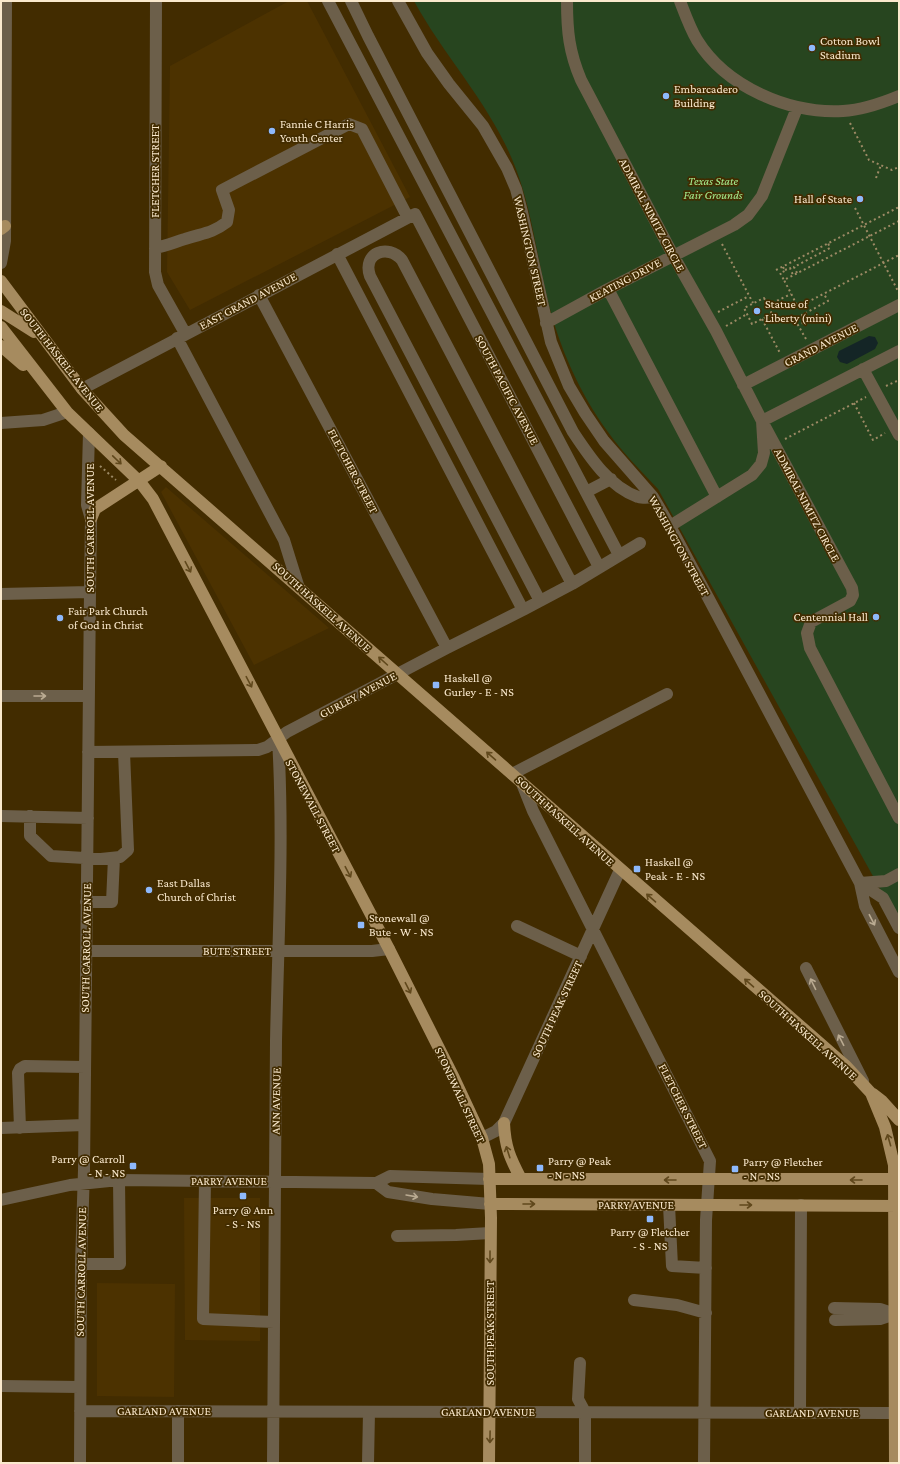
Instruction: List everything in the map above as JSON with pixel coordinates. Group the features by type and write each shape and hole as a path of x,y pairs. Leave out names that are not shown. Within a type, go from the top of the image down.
{"main road":[{"name":"SOUTH HASKELL AVENUE","path":"1,281 41,337 82,389 124,435 298,585 620,870 846,1066 868,1090 885,1127 891,1146 897,1179 895,1463"},
{"path":"1,311 9,314 41,337"},
{"name":"SOUTH HASKELL AVENUE","path":"1,327 67,412 89,433"},
{"path":"1,346 41,380"},
{"name":"STONEWALL STREET","path":"89,433 140,482 152,499 389,949 454,1078 482,1138 489,1164 490,1204"},
{"path":"91,519 96,509 140,482 161,466"},
{"path":"868,1090 882,1101 899,1120"},
{"path":"504,1123 504,1139 508,1154 521,1179"},
{"name":"PARRY AVENUE","path":"489,1179 897,1179"},
{"name":"PARRY AVENUE","path":"490,1204 897,1206"},
{"name":"SOUTH PEAK STREET","path":"489,1463 490,1204"}],"street":[{"path":"1,263 5,241 3,228 6,1"},
{"name":"FLETCHER STREET","path":"156,1 155,272 158,285 181,335 284,540 298,585"},
{"path":"328,1 586,492 614,558"},
{"path":"351,1 573,432 586,451 620,487 639,498 653,497"},
{"name":"WASHINGTON STREET","path":"398,1 427,53 449,84 483,126 507,168 516,189 546,323 560,366 585,413 604,441 653,497 670,526 860,883 865,906 899,972"},
{"name":"ADMIRAL NIMITZ CIRCLE","path":"567,1 568,44 573,63 673,255 716,331 762,421 852,588 854,595 850,601 811,622 807,633 810,648 899,818"},
{"path":"680,1 698,40 712,59 730,75 752,89 797,108 844,111 866,107 899,96"},
{"path":"352,45 368,36"},
{"name":"KEATING DRIVE","path":"546,323 673,255 734,225 748,215 762,196 797,108"},
{"name":"SOUTH PACIFIC AVENUE","path":"155,248 215,232 227,222 229,210 222,190 349,124 362,129 411,215 599,567"},
{"name":"EAST GRAND AVENUE","path":"82,389 181,335 411,215"},
{"path":"370,237 377,253"},
{"path":"540,601 370,276 367,267 370,259 377,253 388,251 397,254 402,260 572,584"},
{"path":"337,254 523,610"},
{"path":"608,289 717,497"},
{"name":"FLETCHER STREET","path":"259,295 447,648"},
{"name":"GRAND AVENUE","path":"743,385 899,305"},
{"path":"762,421 899,351"},
{"path":"863,369 899,435"},
{"path":"1,423 43,420 67,412"},
{"name":"ADMIRAL NIMITZ CIRCLE","path":"670,526 752,475 761,464 764,453 762,421"},
{"name":"SOUTH CARROLL AVENUE","path":"80,1463 81,1264 85,1067 86,902 88,858 88,696 91,519 88,505 89,433"},
{"path":"586,492 611,479"},
{"name":"GURLEY AVENUE","path":"88,752 258,750 267,747 287,732 572,584 640,543"},
{"path":"1,594 90,592"},
{"path":"516,778 666,694"},
{"path":"1,696 88,696"},
{"name":"ANN AVENUE","path":"273,1463 274,1181 280,772 278,739"},
{"path":"30,816 30,836 51,856 88,858 120,857 128,850 124,752"},
{"name":"FLETCHER STREET","path":"516,778 594,928 710,1160 707,1204 704,1463"},
{"path":"1,816 88,818"},
{"path":"86,902 112,902 114,858"},
{"name":"SOUTH PEAK STREET","path":"482,1138 496,1131 504,1123 620,870"},
{"path":"860,883 886,881 899,874"},
{"name":"WASHINGTON STREET","path":"860,883 883,898 899,928"},
{"path":"517,926 581,956"},
{"name":"BUTE STREET","path":"86,951 372,951 389,949"},
{"path":"806,968 868,1090"},
{"path":"20,1128 18,1072 20,1069 25,1066 85,1067"},
{"path":"1,1128 84,1125"},
{"name":"PARRY AVENUE","path":"1,1200 83,1183 120,1180 376,1183 390,1176 489,1179"},
{"path":"81,1264 120,1264 120,1180"},
{"path":"205,1181 202,1319 274,1322"},
{"name":"PARRY AVENUE","path":"376,1183 388,1192 432,1199 490,1204"},
{"path":"670,1205 672,1266 706,1268"},
{"path":"800,1413 801,1205"},
{"path":"397,1236 490,1233"},
{"path":"634,1300 678,1305 706,1313"},
{"path":"834,1314 880,1309 895,1314"},
{"path":"580,1363 578,1399 585,1412 585,1463"},
{"path":"1,1386 80,1387"},
{"name":"GARLAND AVENUE","path":"80,1411 895,1413"},
{"path":"178,1411 178,1463"},
{"path":"368,1463 369,1412"}],"path":[{"path":"844,111 870,160 892,170 899,166"},
{"path":"876,178 881,165"},
{"path":"776,270 899,206"},
{"path":"855,208 899,293"},
{"path":"784,280 899,221"},
{"path":"717,234 753,303"},
{"path":"797,273 794,267 830,248 828,243"},
{"path":"793,275 790,268 780,273 798,307 899,255"},
{"path":"768,305 791,294"},
{"path":"812,350 798,325 805,322 802,315 828,301 824,294"},
{"path":"708,318 749,296"},
{"path":"764,298 768,305 772,314 752,324 744,308 764,298"},
{"path":"716,331 748,314"},
{"path":"762,319 786,363"},
{"path":"775,445 899,380"},
{"path":"854,404 873,440"},
{"path":"100,466 119,482"}],"shaded area":[{"name":"Fannie C Harris Youth Center","path":"289,1 307,1 410,197 190,310 167,272 170,66"},
{"path":"869,336 875,337 878,343 875,349 847,364 840,362 837,357 839,351"},
{"path":"166,487 329,628 254,665 161,492"},
{"path":"184,1198 260,1198 260,1341 185,1340"},
{"path":"97,1283 175,1284 174,1397 97,1396"}],"green space":[{"name":"Texas State Fair Grounds","path":"414,1 899,1 899,923 658,489 613,439 588,402 564,353 558,336 544,284 522,185 516,169 495,125 426,22"}],"place":[{"name":"Cotton Bowl Stadium","path":"812,48"},
{"name":"Embarcadero Building","path":"666,96"},
{"name":"Fannie C Harris Youth Center","path":"272,131"},
{"name":"Hall of State","path":"860,199"},
{"name":"Statue of Liberty (mini)","path":"757,311"},
{"name":"Centennial Hall","path":"876,617"},
{"name":"Fair Park Church of God in Christ","path":"60,618"},
{"name":"Haskell @ Gurley - E - NS","path":"436,685"},
{"name":"Haskell @ Peak - E - NS","path":"637,869"},
{"name":"East Dallas Church of Christ","path":"149,890"},
{"name":"Stonewall @ Bute - W - NS","path":"361,925"},
{"name":"Parry @ Carroll - N - NS","path":"133,1166"},
{"name":"Parry @ Peak - N - NS","path":"540,1168"},
{"name":"Parry @ Fletcher - N - NS","path":"735,1169"},
{"name":"Parry @ Ann - S - NS","path":"243,1196"},
{"name":"Parry @ Fletcher - S - NS","path":"650,1219"}]}
